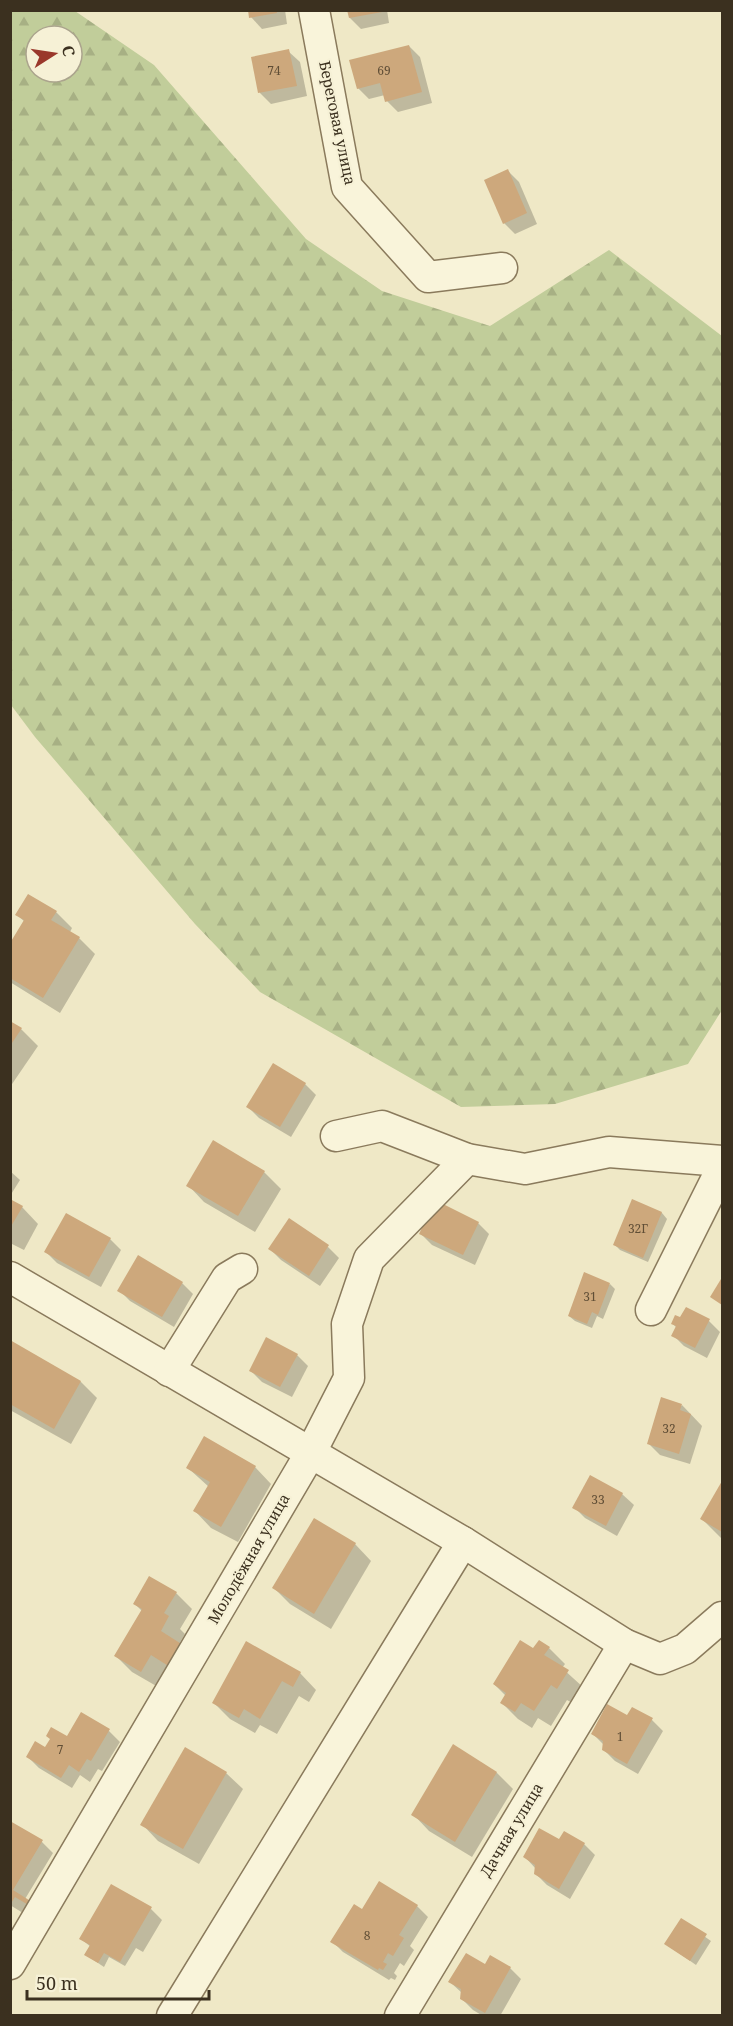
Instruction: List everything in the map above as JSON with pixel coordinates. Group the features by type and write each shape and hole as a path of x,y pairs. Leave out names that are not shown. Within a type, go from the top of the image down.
{"street":[{"name":"Береговая улица","path":"314,10 347,187 428,276 502,268"},
{"path":"336,1136 382,1126 467,1159 525,1169 609,1152 723,1161"},
{"name":"Молодёжная улица","path":"10,1964 310,1454 349,1378 347,1324 369,1259 467,1159"},
{"path":"651,1310 723,1168"},
{"path":"169,1371 227,1278 242,1269"},
{"path":"10,1277 463,1542 624,1644 660,1659 685,1649 723,1617"},
{"path":"172,2016 463,1542"},
{"name":"Дачная улица","path":"400,2016 624,1644"}],"green space":[{"path":"11,10 75,11 154,65 306,239 382,291 490,326 609,250 722,336 722,1010 688,1064 555,1104 461,1107 260,992 195,924 35,737 11,705"}],"building":[{"path":"248,10 276,10 277,13 249,18"},
{"path":"347,10 382,10 382,12 349,18"},
{"path":"409,45 422,92 385,102 380,83 357,89 349,60"},
{"path":"289,49 297,86 258,93 251,57"},
{"path":"508,169 527,213 503,224 484,180"},
{"path":"28,894 57,911 51,920 80,937 43,998 10,978 10,943 24,920 15,915"},
{"path":"10,1021 22,1028 10,1046"},
{"path":"273,1063 306,1083 280,1127 246,1107"},
{"path":"213,1140 265,1171 238,1216 186,1186"},
{"path":"10,1199 23,1206 10,1228"},
{"path":"632,1199 662,1212 643,1258 613,1245"},
{"path":"435,1200 479,1222 463,1255 419,1234"},
{"path":"66,1213 111,1238 89,1277 44,1252"},
{"path":"289,1218 329,1245 309,1276 268,1249"},
{"path":"138,1255 183,1282 162,1317 117,1291"},
{"path":"584,1272 610,1283 598,1315 592,1312 587,1324 568,1316"},
{"path":"722,1280 722,1305 710,1297"},
{"path":"686,1307 710,1319 695,1348 671,1336 676,1326 671,1324 675,1315 680,1317"},
{"path":"266,1337 298,1354 280,1387 249,1371"},
{"path":"10,1340 81,1381 54,1429 10,1404"},
{"path":"661,1397 682,1404 680,1410 691,1414 679,1454 647,1444"},
{"path":"204,1436 256,1466 221,1527 193,1511 210,1482 186,1468"},
{"path":"590,1475 623,1493 606,1526 572,1508"},
{"path":"722,1481 722,1532 700,1519"},
{"path":"314,1518 356,1543 314,1614 272,1588"},
{"path":"149,1576 177,1592 164,1613 169,1616 161,1631 183,1645 170,1667 151,1655 141,1672 114,1656 142,1609 133,1604"},
{"path":"520,1640 533,1648 539,1640 550,1647 544,1655 569,1670 557,1689 551,1685 534,1711 521,1703 515,1712 500,1703 506,1693 493,1684"},
{"path":"246,1641 301,1672 293,1687 282,1681 260,1719 244,1709 239,1718 212,1703"},
{"path":"607,1704 627,1715 632,1707 653,1718 627,1764 602,1750 603,1741 591,1734"},
{"path":"81,1712 110,1729 91,1761 87,1759 79,1772 69,1765 61,1778 26,1757 35,1741 45,1747 50,1739 46,1736 51,1727 67,1736"},
{"path":"453,1744 497,1772 455,1842 411,1815"},
{"path":"185,1747 227,1772 183,1849 140,1825"},
{"path":"10,1821 43,1840 13,1890 32,1902 30,1906 15,1897 10,1905"},
{"path":"539,1828 559,1839 564,1831 585,1843 559,1889 534,1874 535,1865 523,1857"},
{"path":"379,1881 418,1905 399,1935 404,1938 393,1956 388,1953 383,1962 387,1964 383,1970 379,1968 378,1970 330,1942 354,1904 362,1909"},
{"path":"111,1884 152,1907 120,1962 104,1953 98,1963 84,1955 90,1945 79,1939"},
{"path":"681,1918 707,1934 690,1961 664,1944"},
{"path":"466,1953 485,1964 490,1955 511,1967 485,2013 460,1999 461,1989 448,1982"}]}
